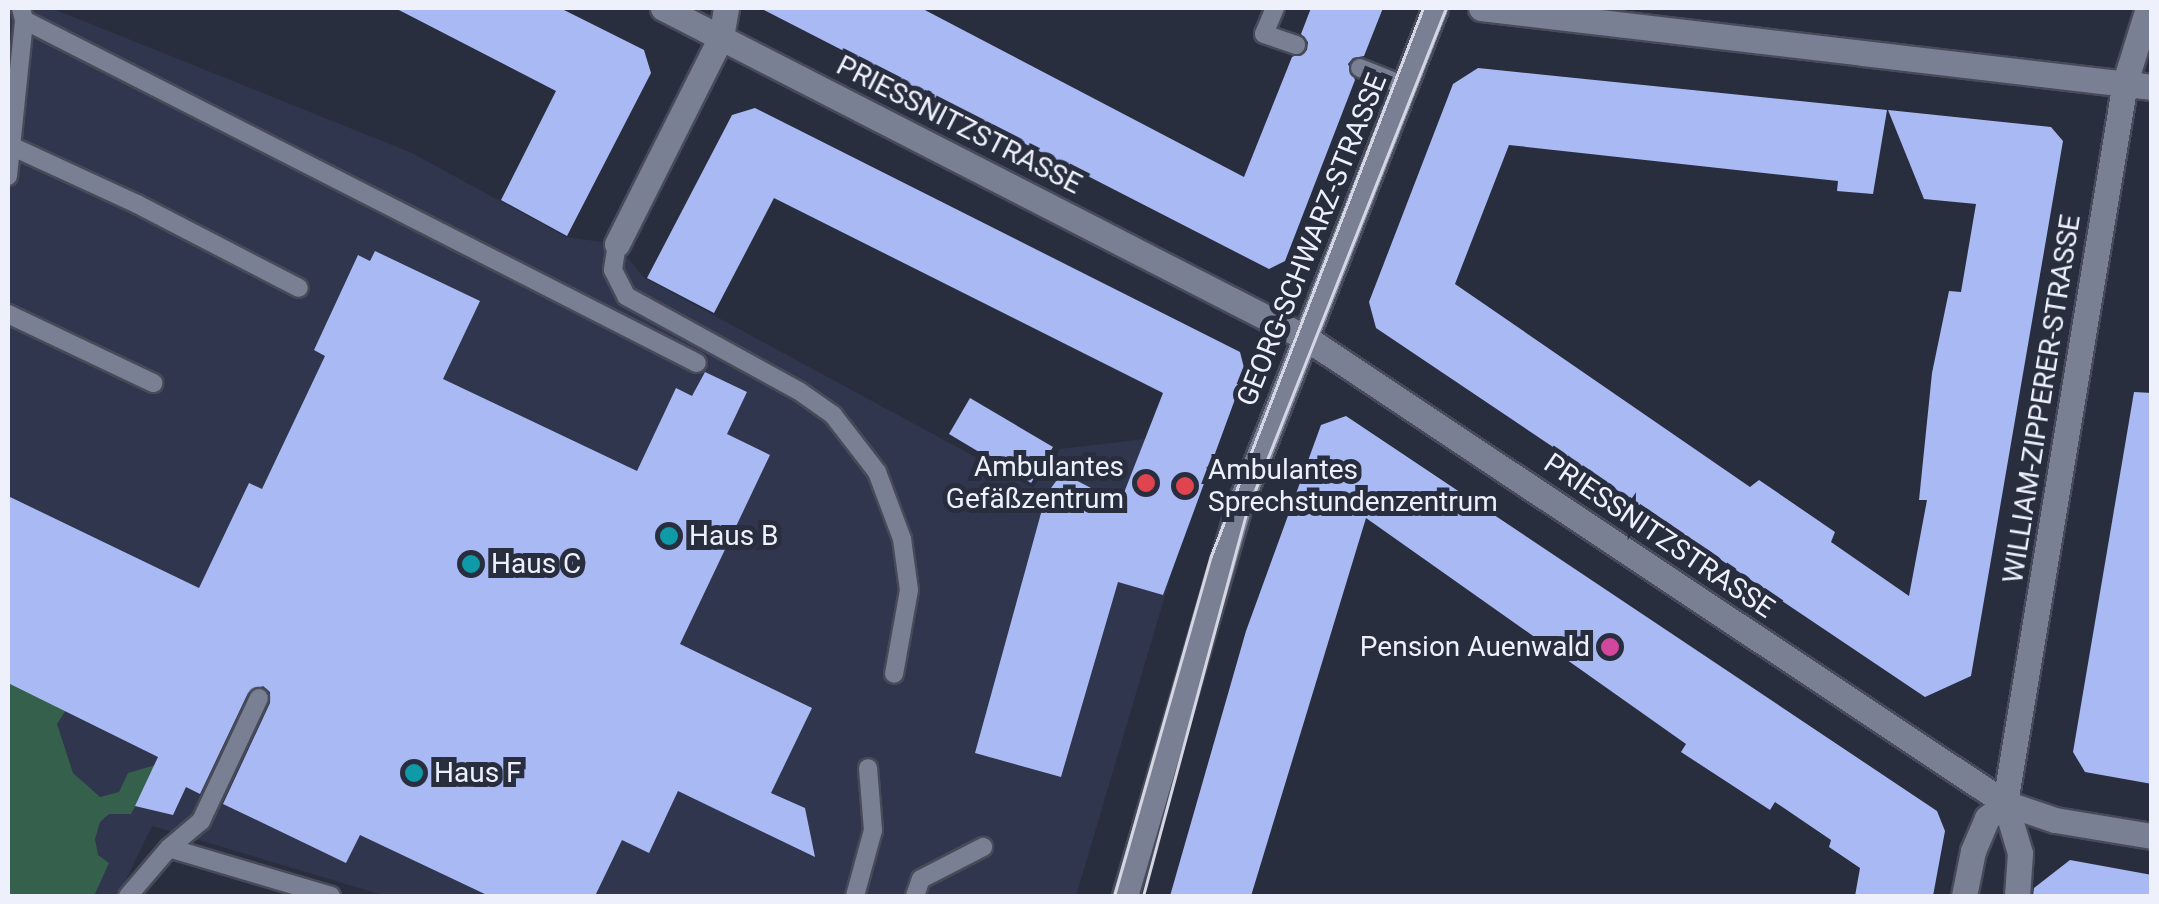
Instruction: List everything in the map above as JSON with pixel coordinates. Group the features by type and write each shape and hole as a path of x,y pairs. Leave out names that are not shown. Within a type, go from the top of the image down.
{"street":[{"name":"PRIESSNITZSTRASSE","path":"663,8 1306,338 2005,803 2054,820 2152,836"},
{"path":"617,244 721,37 726,8"},
{"name":"GEORG-SCHWARZ-STRASSE","path":"1124,896 1239,506 1435,8"},
{"path":"1481,8 2152,87"},
{"name":"WILLIAM-ZIPPERER-STRASSE","path":"2018,896 2020,854 2005,803 2125,82 2148,8"},
{"name":"WILLIAM-ZIPPERER-STRASSE","path":"1964,896 1973,851 1987,818 2005,803"}],"lane":[{"path":"1275,8 1264,34 1296,45"},
{"path":"8,176 23,14 696,363"},
{"path":"1360,68 1405,86"},
{"path":"11,146 138,204 299,288"},
{"path":"617,244 613,270 626,296 799,391 832,414 869,459 886,487 902,538 909,590 894,674"},
{"path":"8,314 153,384"},
{"path":"128,896 169,848 201,821 259,698"},
{"path":"856,896 873,830 868,768"},
{"path":"915,896 921,879 983,847"},
{"path":"169,848 331,896"}],"shaded area":[{"path":"8,8 51,8 412,153 566,237 617,244 643,277 1033,488 1060,449 1145,439 1174,565 1076,896 386,896 152,826 118,896 8,896"}],"green space":[{"path":"8,683 66,710 57,724 73,773 100,797 119,792 128,773 159,764 131,814 109,814 100,822 95,839 98,855 109,863 94,896 8,896"}],"building":[{"path":"395,8 560,8 644,50 651,73 567,236 501,200 556,91"},
{"path":"760,8 921,8 1244,177 1292,57 1307,50 1308,42 1301,34 1311,8 1383,8 1364,56 1353,58 1348,64 1355,80 1285,261 1269,269"},
{"path":"1478,68 1887,110 1873,194 1837,191 1838,181 1509,145 1455,284 1750,487 1759,480 1835,532 1831,542 1909,596 1927,500 1919,500 1932,373 1949,291 1961,292 1976,204 1924,199 1888,110 2051,127 2063,141 1971,676 1925,697 1376,328 1369,302 1453,84"},
{"path":"755,108 1240,352 1245,372 1163,595 1118,582 1061,777 975,753 1046,495 1062,473 1120,503 1163,393 774,198 714,313 647,278 732,115"},
{"path":"375,251 480,301 443,379 637,471 676,388 692,396 705,372 747,392 727,434 770,455 680,644 812,708 771,793 805,808 815,857 678,791 649,853 622,840 595,896 489,896 360,835 346,863 223,804 270,703 270,692 263,686 248,693 200,794 186,787 173,815 135,806 158,757 8,683 8,496 199,588 249,483 262,489 325,356 314,350 358,255 370,261"},
{"path":"2134,392 2152,393 2152,784 2085,772 2073,752"},
{"path":"970,398 1053,447 1031,483 949,434"},
{"path":"1346,416 1937,811 1945,831 1933,896 1855,896 1860,868 1829,847 1831,840 1775,802 1770,810 1681,752 1686,744 1366,518 1251,896 1170,896 1246,631 1321,425"},
{"path":"2070,860 2152,875 2152,896 2033,896 2034,888"}],"tram line":[{"path":"1114,896 1211,556 1423,8"},
{"path":"1143,896 1248,508 1446,8"}],"place":[{"name":"Ambulantes Gefäßzentrum","path":"1146,483"},
{"name":"Ambulantes Sprechstundenzentrum","path":"1185,486"},
{"name":"Haus B","path":"669,536"},
{"name":"Haus C","path":"471,564"},
{"name":"Pension Auenwald","path":"1610,647"},
{"name":"Haus F","path":"414,773"}]}
